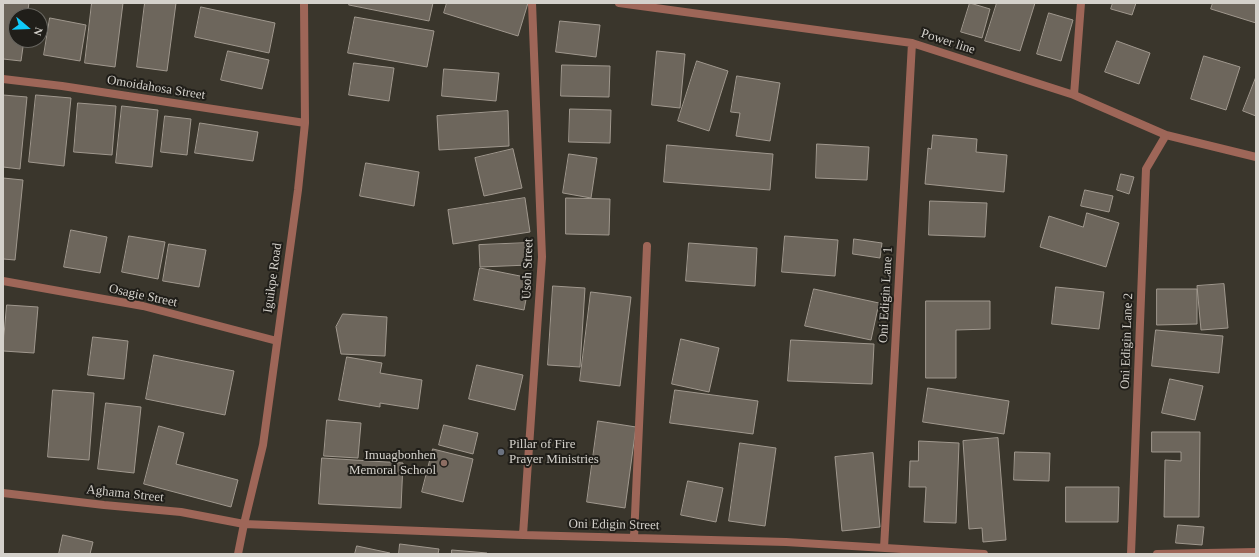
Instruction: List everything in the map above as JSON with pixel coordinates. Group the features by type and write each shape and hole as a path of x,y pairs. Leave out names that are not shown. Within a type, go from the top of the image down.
{"street":[{"name":"Iguikpe Road","path":"238,554 263,445 298,190 304,122 304,3"},
{"name":"Usoh Street","path":"523,535 542,257 532,3"},
{"name":"Power line","path":"619,3 912,43 1074,95 1166,135 1256,157"},
{"path":"1074,95 1081,3"},
{"name":"Oni Edigin Lane 1","path":"884,548 912,43"},
{"name":"Omoidahosa Street","path":"3,79 62,86 304,122"},
{"name":"Oni Edigin Lane 2","path":"1131,554 1146,169 1166,135"},
{"path":"634,538 647,246"},
{"name":"Osagie Street","path":"3,281 144,306 277,341"},
{"name":"Aghama Street","path":"3,493 104,505 181,512 244,524"},
{"name":"Oni Edigin Street","path":"244,524 523,535 786,542 984,554"},
{"path":"1157,554 1256,552"}],"building":[{"path":"3,3 29,3 28,8 8,8 8,48 23,48 21,61 3,59"},
{"path":"92,3 123,3 115,67 85,63"},
{"path":"145,3 176,3 167,71 137,67"},
{"path":"350,3 433,3 429,21 349,5"},
{"path":"447,3 528,3 518,36 444,13"},
{"path":"970,3 990,9 982,38 961,32"},
{"path":"997,3 1035,3 1020,51 985,41"},
{"path":"1113,3 1136,3 1132,15 1111,9"},
{"path":"1213,3 1256,3 1256,23 1211,9"},
{"path":"201,7 275,23 269,53 195,37"},
{"path":"1049,13 1073,20 1061,61 1037,54"},
{"path":"355,17 434,31 427,67 348,53"},
{"path":"50,18 86,25 80,61 44,55 45,48 48,48"},
{"path":"560,21 600,25 596,57 556,52"},
{"path":"1117,41 1150,53 1139,84 1105,72"},
{"path":"228,51 269,60 262,89 221,80"},
{"path":"657,51 685,54 680,108 652,105"},
{"path":"1204,56 1240,67 1226,110 1191,99"},
{"path":"697,61 728,71 709,131 678,121"},
{"path":"354,63 394,68 389,101 349,95"},
{"path":"562,65 610,66 609,97 561,96"},
{"path":"444,69 499,73 496,101 442,96"},
{"path":"737,76 780,83 770,141 736,136 740,113 731,112"},
{"path":"1256,77 1256,116 1243,111"},
{"path":"3,95 27,97 20,169 3,167"},
{"path":"36,95 71,98 64,166 29,162"},
{"path":"78,103 116,106 112,155 74,152"},
{"path":"122,106 158,110 152,167 116,163"},
{"path":"570,109 611,110 610,143 569,142"},
{"path":"508,111 509,146 439,150 437,116"},
{"path":"165,116 191,119 187,155 161,152"},
{"path":"200,123 258,132 253,161 195,153"},
{"path":"933,135 977,139 976,152 1007,155 1004,192 925,184 928,148 931,149"},
{"path":"817,144 869,147 867,180 816,178"},
{"path":"667,145 773,154 770,190 664,182"},
{"path":"513,149 522,188 484,196 475,158"},
{"path":"569,154 597,158 591,198 563,193"},
{"path":"366,163 419,172 414,206 360,196"},
{"path":"1121,174 1134,177 1129,194 1117,190"},
{"path":"3,178 23,180 15,260 3,259"},
{"path":"1085,190 1113,196 1109,212 1081,206"},
{"path":"525,198 530,232 453,244 448,210"},
{"path":"566,198 610,199 609,235 566,234"},
{"path":"930,201 987,203 985,237 929,235"},
{"path":"1087,213 1119,223 1106,267 1040,247 1049,216 1083,227"},
{"path":"71,230 107,237 100,273 64,267"},
{"path":"129,236 165,242 158,279 122,272"},
{"path":"785,236 838,240 835,276 782,272"},
{"path":"854,239 882,243 880,258 853,254"},
{"path":"528,243 529,265 480,267 479,245"},
{"path":"689,243 757,248 755,286 686,281"},
{"path":"169,244 206,250 199,287 163,281"},
{"path":"480,268 530,278 524,310 474,300"},
{"path":"1224,284 1228,328 1201,330 1197,286"},
{"path":"553,286 585,288 580,367 548,365"},
{"path":"1056,287 1104,292 1099,329 1052,324"},
{"path":"814,289 879,303 871,340 805,326"},
{"path":"1157,289 1197,289 1197,324 1157,325"},
{"path":"591,292 631,297 620,386 580,381"},
{"path":"926,301 990,301 990,329 956,330 956,378 926,378"},
{"path":"7,305 38,307 34,353 3,351"},
{"path":"343,314 387,317 385,356 341,354 336,327"},
{"path":"1156,330 1223,336 1219,373 1152,366"},
{"path":"93,337 128,341 124,379 88,375"},
{"path":"681,339 719,348 709,392 672,384"},
{"path":"791,340 874,344 872,384 788,381"},
{"path":"154,355 234,371 225,415 146,399"},
{"path":"347,357 382,363 380,373 422,380 418,409 380,403 380,407 339,400"},
{"path":"477,365 523,375 515,410 469,399"},
{"path":"1170,379 1203,386 1195,420 1162,413"},
{"path":"928,388 1009,401 1004,434 923,422"},
{"path":"53,390 94,393 89,460 48,457"},
{"path":"675,390 758,401 753,434 670,423"},
{"path":"106,403 141,407 134,473 98,469"},
{"path":"327,420 361,423 358,458 324,456"},
{"path":"598,421 636,427 625,508 587,502"},
{"path":"444,425 478,433 473,454 439,445"},
{"path":"159,426 184,433 176,464 238,480 231,507 144,484"},
{"path":"1152,432 1200,432 1199,517 1164,517 1165,460 1181,461 1181,452 1152,452"},
{"path":"998,438 1006,540 983,542 982,528 969,529 963,441"},
{"path":"919,441 959,443 956,523 924,522 926,487 909,487 910,461 918,461"},
{"path":"740,443 776,448 765,526 729,521"},
{"path":"433,449 473,459 463,502 422,492"},
{"path":"1015,452 1050,453 1049,481 1014,480"},
{"path":"873,453 880,527 842,531 835,457"},
{"path":"322,458 403,463 401,508 319,504"},
{"path":"688,481 723,488 716,522 681,515"},
{"path":"1066,487 1119,487 1118,522 1066,522"},
{"path":"1178,525 1204,527 1202,545 1176,543"},
{"path":"63,535 93,542 90,554 59,554"},
{"path":"400,544 439,549 438,554 399,554"},
{"path":"357,546 390,553 390,554 355,554"},
{"path":"452,550 487,553 487,554 452,554"}],"place":[{"name":"Pillar of Fire Prayer Ministries","path":"501,452"},
{"name":"Imuagbonhen Memoral School","path":"444,463"}]}
